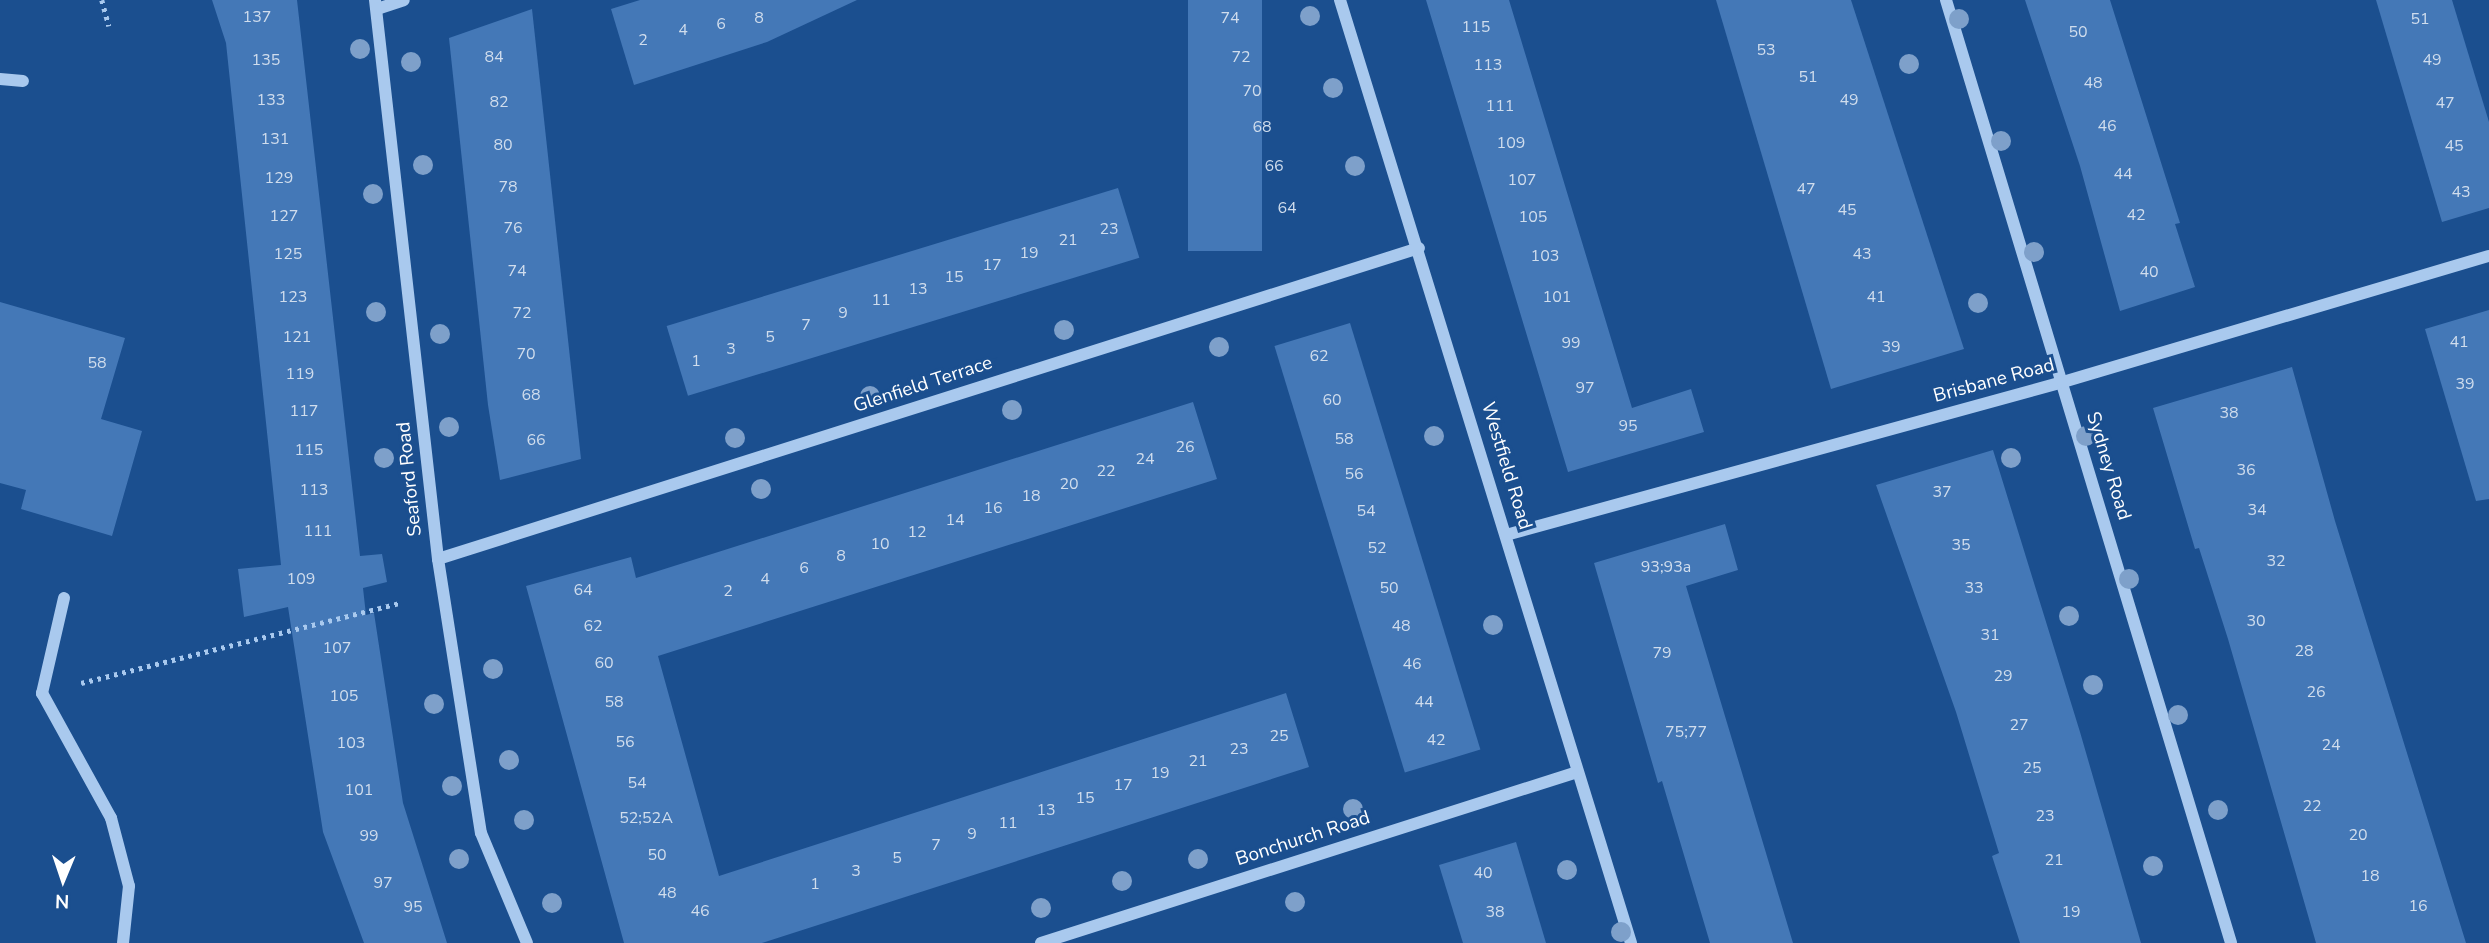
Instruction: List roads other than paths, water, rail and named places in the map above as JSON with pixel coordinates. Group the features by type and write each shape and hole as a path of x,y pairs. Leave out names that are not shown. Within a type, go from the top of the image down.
{"street":[{"path":"376,4 404,0"},
{"name":"Westfield Road","path":"1340,0 1419,248 1631,943"},
{"name":"Sydney Road","path":"1946,0 2231,943"},
{"name":"Seaford Road","path":"376,4 438,559 481,833 527,943"},
{"path":"0,79 23,82"},
{"name":"Glenfield Terrace","path":"438,559 1419,248"},
{"name":"Brisbane Road","path":"1506,535 2063,382 2489,256"},
{"path":"64,598 42,693 111,818 129,886 123,943"},
{"name":"Bonchurch Road","path":"1041,943 1577,772"}]}
